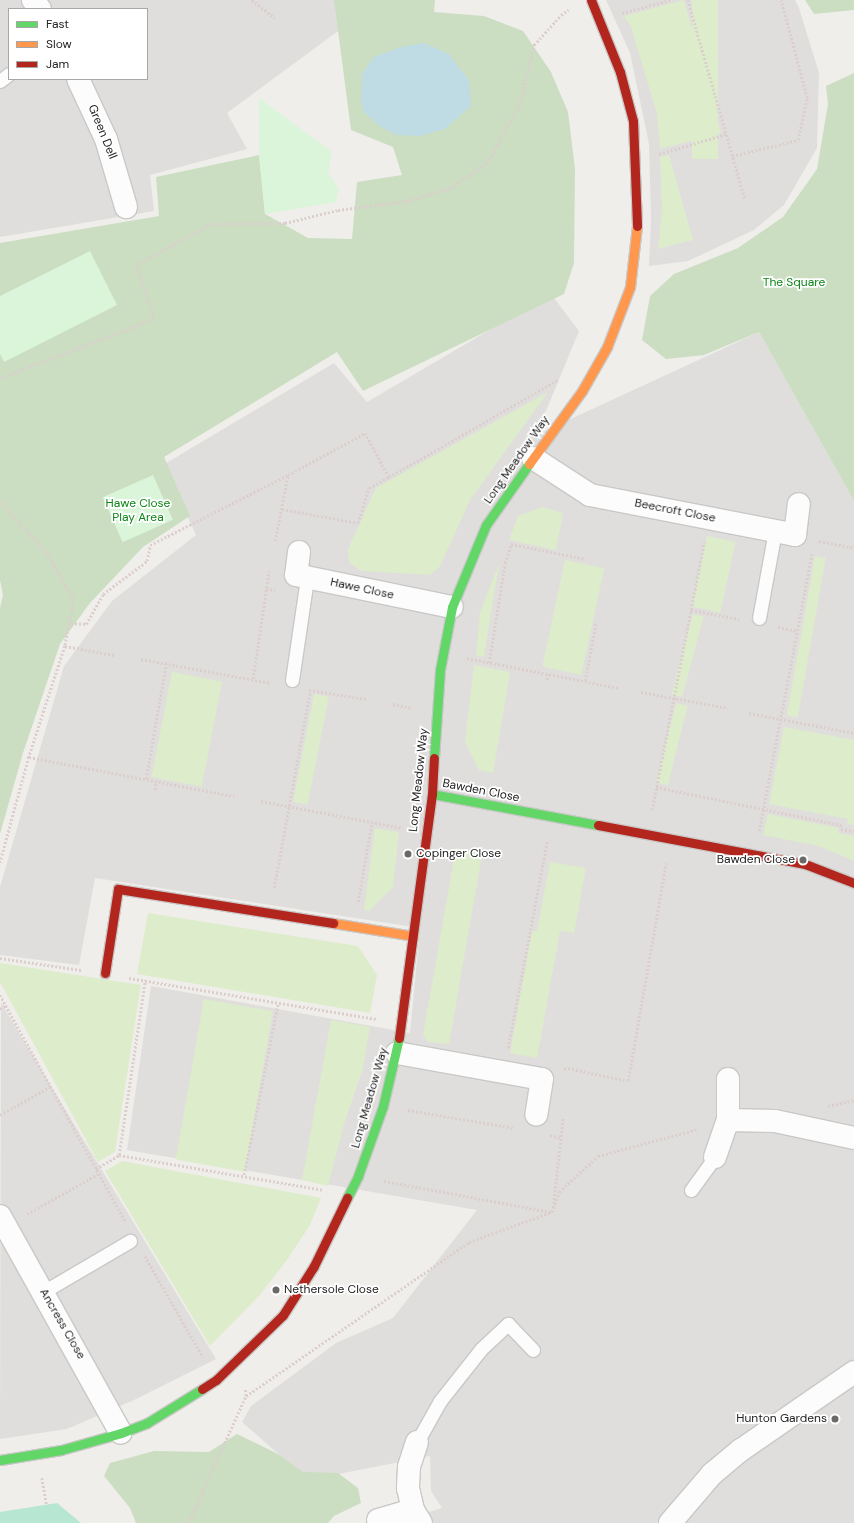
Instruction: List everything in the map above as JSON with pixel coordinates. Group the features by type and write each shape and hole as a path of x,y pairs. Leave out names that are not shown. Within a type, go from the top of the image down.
{"street":[{"path":"33,0 39,8"},
{"name":"Long Meadow Way","path":"0,1460 61,1450 121,1433 147,1423 216,1380 240,1360 283,1315 314,1266 358,1176 383,1106 396,1053 432,794 443,654 452,608 486,525 582,391 607,347 630,287 638,214 637,160 633,120 620,72 591,0"},
{"name":"Green Dell","path":"78,80 129,192"},
{"name":"Beecroft Close","path":"533,458 590,495 795,535"},
{"path":"795,535 799,504"},
{"path":"299,552 296,575 307,578"},
{"name":"Hawe Close","path":"307,578 452,608"},
{"name":"Bawden Close","path":"432,794 805,864 854,883"},
{"path":"105,973 118,889 413,936"},
{"path":"396,1053 504,1070 542,1079 536,1115"},
{"path":"716,1157 728,1120 728,1079"},
{"path":"728,1120 775,1121 854,1138"},
{"name":"Ancress Close","path":"3,1221 121,1433"},
{"path":"670,1523 712,1474 741,1450 854,1372"},
{"path":"378,1520 417,1516 408,1488 409,1467 417,1442"}],"lane":[{"path":"0,81 8,75"},
{"path":"759,618 795,535"},
{"path":"292,680 307,578"},
{"path":"691,1190 716,1157"},
{"path":"43,1292 130,1235"},
{"path":"417,1442 440,1401 481,1349 508,1324 533,1350"}],"path":[{"path":"252,0 275,18"},
{"path":"599,20 670,0"},
{"path":"688,0 745,199"},
{"path":"732,156 798,140 807,98 781,0"},
{"path":"0,378 154,319 136,266 210,224 285,224 338,210 407,201 450,188 487,163 520,104 534,45 560,15 572,7"},
{"path":"637,160 726,134"},
{"path":"282,509 358,523 369,488 561,378 582,391"},
{"path":"71,624 86,624 103,594 147,561 150,545 288,476 365,433 389,477"},
{"path":"0,500 49,556 74,600 71,624 65,646 29,757 0,862"},
{"path":"647,835 709,518"},
{"path":"754,855 780,719 795,535 854,548"},
{"path":"489,663 505,563 511,544 586,559"},
{"path":"585,682 596,622"},
{"path":"65,646 114,654"},
{"path":"443,654 619,688"},
{"path":"141,659 276,684"},
{"path":"146,779 166,664"},
{"path":"547,680 548,674"},
{"path":"304,689 366,699"},
{"path":"269,913 310,690"},
{"path":"640,692 728,708"},
{"path":"749,713 854,734"},
{"path":"29,757 234,796"},
{"path":"155,790 156,781"},
{"path":"656,787 841,825 841,829 854,831"},
{"path":"261,801 426,832"},
{"path":"504,1070 551,817"},
{"path":"353,926 372,822"},
{"path":"567,1076 568,1068 628,1081 670,839"},
{"path":"0,958 85,971"},
{"path":"123,977 278,1004 401,1022"},
{"path":"119,1155 145,980"},
{"path":"0,995 51,1086 130,1235"},
{"path":"244,1175 278,1004"},
{"path":"0,1009 5,1006"},
{"path":"0,1115 51,1086"},
{"path":"383,1106 518,1129"},
{"path":"552,1212 563,1114"},
{"path":"552,1212 559,1192 598,1156 728,1120"},
{"path":"547,1134 561,1138"},
{"path":"96,1170 119,1155 350,1194"},
{"path":"3,1221 98,1174"},
{"path":"358,1176 552,1212"},
{"path":"188,1523 246,1396 469,1242 552,1212"},
{"path":"142,1250 216,1380"},
{"path":"240,1360 246,1396"}],"shaded area":[{"path":"0,0 380,0 227,113 247,149 150,175 154,211 0,237"},
{"path":"606,0 795,0 799,8 819,73 817,148 784,205 754,230 688,261 649,266 651,217 649,144 630,53"},
{"path":"551,294 579,331 536,435 759,332 854,501 854,1523 393,1523 442,1508 431,1491 430,1456 308,1480 242,1422 251,1406 336,1343 393,1318 477,1210 127,1150 151,986 410,1033 420,928 95,878 79,965 0,955 0,887 64,666 112,601 196,535 163,465 334,363 367,402"},
{"path":"1,1003 216,1359 134,1400 67,1429 0,1439"}],"green space":[{"path":"334,0 435,0 434,12 484,16 523,31 551,72 568,112 575,169 574,263 564,294 363,391 337,352 164,457 190,516 143,547 90,603 60,644 23,753 0,834 0,608 3,595 0,580 0,243 159,216 156,177 259,155 265,214 308,238 352,239 357,182 402,175 393,147 351,130"},
{"path":"684,0 721,133 660,149 657,114 631,27 624,16"},
{"path":"692,0 718,0 718,159 692,159"},
{"path":"805,0 854,0 854,10 814,14"},
{"name":"The Square","path":"854,73 854,501 759,332 704,355 666,359 642,340 650,296 674,274 738,248 783,217 817,169 828,104 826,86"},
{"path":"259,98 332,152 328,172 339,189 336,202 265,214 259,155"},
{"path":"669,155 693,240 658,249 662,208 660,157"},
{"path":"90,251 117,305 4,362 0,354 0,296"},
{"path":"548,392 470,500 440,566 430,575 361,571 349,562 348,549 376,488"},
{"name":"Hawe Close Play Area","path":"153,475 173,520 123,542 103,497"},
{"path":"542,507 563,513 556,550 509,540 518,516"},
{"path":"707,536 735,542 720,612 692,606"},
{"path":"815,556 826,558 798,717 787,716"},
{"path":"565,560 604,568 581,675 542,667"},
{"path":"499,564 484,657 476,655 480,612"},
{"path":"693,614 704,617 682,697 672,694"},
{"path":"474,665 510,672 493,773 479,770 465,742"},
{"path":"172,672 222,682 202,787 152,777"},
{"path":"314,694 329,697 308,805 293,802"},
{"path":"676,703 688,706 668,785 656,783"},
{"path":"784,727 854,740 854,825 847,824 848,819 769,804"},
{"path":"768,814 839,828 838,833 854,836 854,861 819,846 763,835"},
{"path":"375,828 399,832 393,887 369,911 364,910"},
{"path":"456,848 482,855 449,1044 428,1042 423,1035"},
{"path":"550,862 586,868 574,933 560,931 537,1058 510,1053 532,931 537,931"},
{"path":"148,913 358,946 377,975 370,1013 137,974"},
{"path":"0,963 141,985 115,1152 98,1162 0,982"},
{"path":"204,999 273,1011 245,1172 176,1160"},
{"path":"331,1020 370,1027 363,1068 344,1124 328,1186 302,1180"},
{"path":"122,1161 321,1198 310,1225 287,1260 259,1296 210,1346 105,1171"},
{"path":"237,1434 278,1454 303,1472 338,1473 358,1488 361,1503 334,1516 328,1523 136,1523 130,1508 104,1476 110,1463 154,1451 209,1452"},
{"path":"57,1503 81,1523 0,1523 0,1512"}],"water":[{"path":"424,43 449,54 469,81 471,106 445,129 420,136 396,135 378,125 363,111 361,100 362,74 374,57 401,47"}],"traffic: fast":[{"path":"434,758 440,670 452,607 486,525 529,464"},
{"path":"432,794 598,825"},
{"path":"347,1198 358,1176 383,1106 399,1038"},
{"path":"0,1460 61,1450 121,1433 147,1423 202,1389"}],"traffic: slow":[{"path":"529,464 582,391 607,347 630,287 637,226"},
{"path":"333,923 413,936"}],"traffic: jam":[{"path":"591,0 620,72 633,121 637,226"},
{"path":"399,1038 432,794 434,758"},
{"path":"598,825 805,864 854,883"},
{"path":"105,973 118,889 333,923"},
{"path":"202,1389 216,1380 283,1315 314,1266 347,1198"}],"place":[{"name":"Copinger Close","path":"408,854"},
{"name":"Bawden Close","path":"803,860"},
{"name":"Nethersole Close","path":"276,1290"},
{"name":"Hunton Gardens","path":"835,1419"}]}
